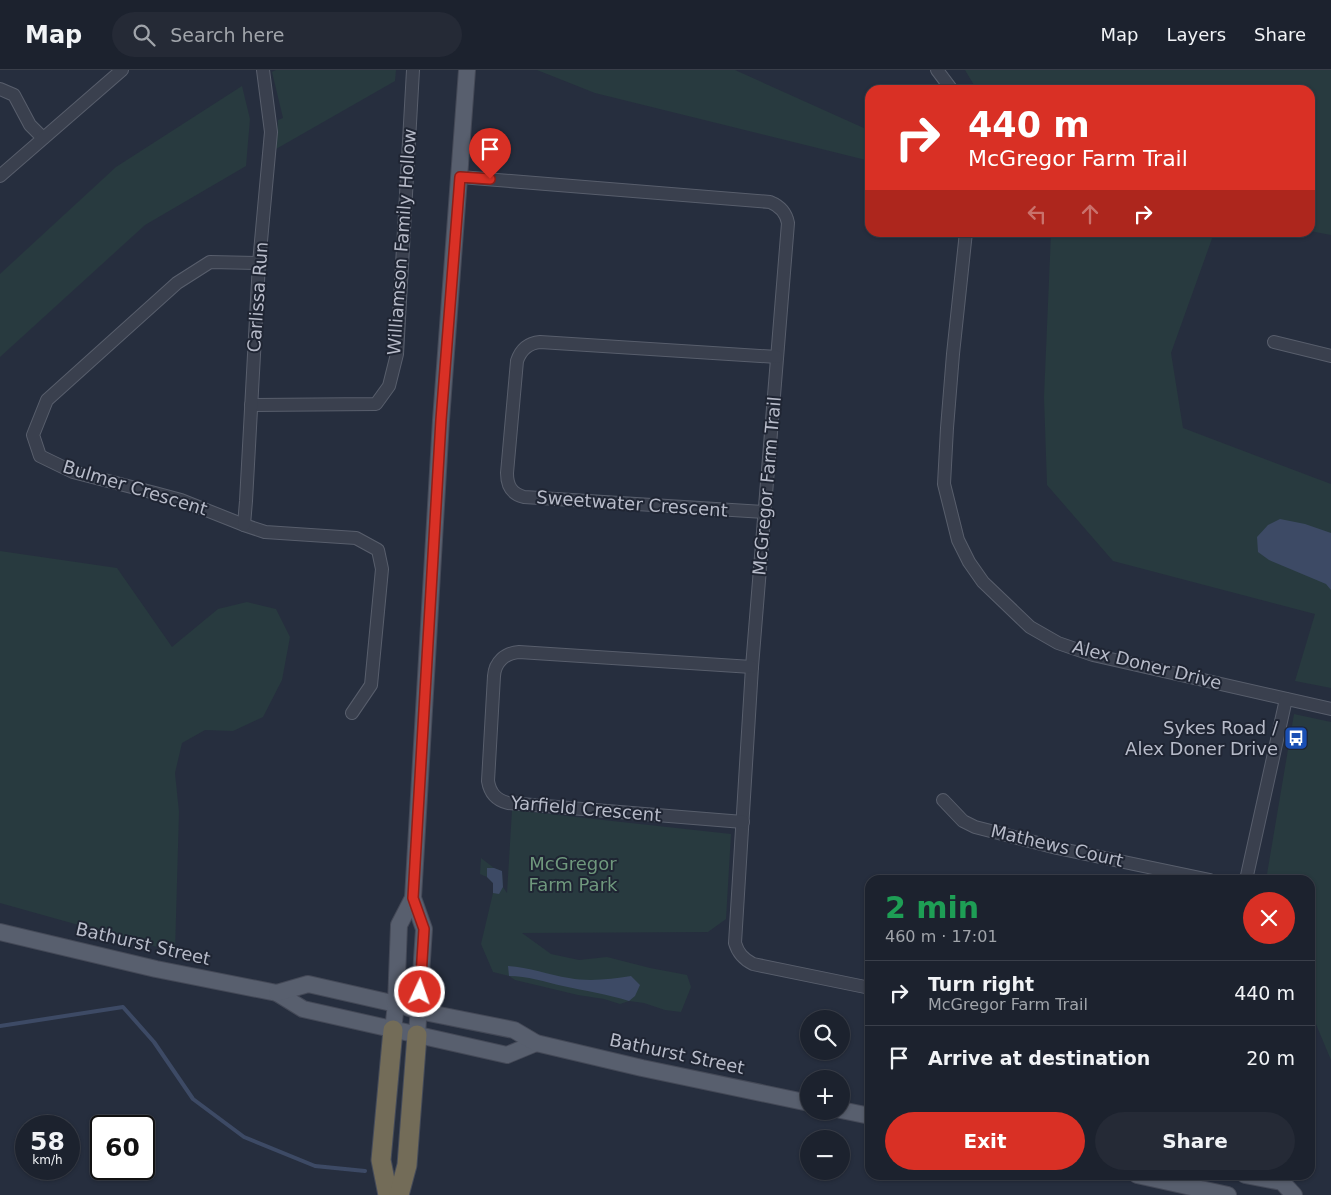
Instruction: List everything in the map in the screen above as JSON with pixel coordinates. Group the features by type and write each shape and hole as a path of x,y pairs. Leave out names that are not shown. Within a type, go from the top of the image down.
{"highway":[{"path":"388,1195 382,1160 392,1030"},
{"path":"399,1195 407,1165 417,1035"}],"main road":[{"path":"417,1035 424,929 413,898 441,420 467,70"},
{"path":"392,1030 396,1004 399,925 413,898"},
{"name":"Bathurst Street","path":"0,932 156,969 277,993 302,1010 507,1056 536,1044"},
{"name":"Bathurst Street","path":"277,993 308,984 419,1011 514,1030 536,1044 800,1101"},
{"path":"850,1112 865,1115"},
{"path":"1179,1180 1196,1182 1228,1195"},
{"path":"1271,1180 1282,1182 1294,1195"}],"street":[{"path":"0,176 122,70"},
{"name":"Carlissa Run","path":"244,525 259,263 271,132 263,70"},
{"name":"Williamson Family Hollow","path":"251,405 376,404 389,386 397,354 414,70"},
{"path":"937,70 948,85"},
{"path":"0,89 14,96 30,125 43,138"},
{"name":"McGregor Farm Trail","path":"460,177 770,202 776,204 784,212 788,223 752,667 735,936 736,946 740,954 748,961 756,964 865,987"},
{"name":"Alex Doner Drive","path":"965,237 952,354 944,484 958,540 969,562 983,582 1030,627 1058,643 1093,655 1331,710"},
{"name":"Bulmer Crescent","path":"259,263 210,262 177,282 47,400 33,435 40,456 73,472 173,498 265,532 356,538 378,550 382,569 371,685 352,713"},
{"name":"Sweetwater Crescent","path":"765,512 524,497 514,493 507,480 507,473 517,361 522,351 530,345 540,342 777,357"},
{"path":"1274,342 1331,356"},
{"name":"Yarfield Crescent","path":"743,822 508,803 494,796 488,779 495,668 501,659 511,653 752,667"},
{"path":"1247,875 1286,699"},
{"name":"Mathews Court","path":"943,800 963,820 975,827 1057,848 1186,875"}],"green space":[{"path":"276,70 396,70 395,81 276,149 278,120 283,118 272,72"},
{"path":"537,70 735,70 865,129 865,160 595,93"},
{"path":"965,70 1331,70 1331,235 1315,232 1315,85 974,85"},
{"path":"242,86 250,119 246,166 145,225 0,357 0,274 116,167"},
{"path":"1051,237 1213,237 1171,353 1183,428 1331,484 1331,688 1295,681 1315,614 1113,561 1047,485 1044,397"},
{"path":"0,551 117,568 172,647 218,609 247,602 276,609 290,637 282,680 263,717 233,731 205,730 182,743 175,773 179,812 175,952 0,903"},
{"path":"1294,714 1331,722 1331,1060 1315,1022 1315,875 1267,875"},
{"name":"McGregor Farm Park","path":"512,810 731,834 726,919 708,932 522,933 551,954 579,960 607,957 687,975 691,987 681,1012 629,1001 620,1004 515,980 509,976 493,972 481,944 493,893 493,883 487,877 480,874 481,858 494,868 502,871 503,887 507,893"}],"water":[{"path":"1280,519 1305,524 1331,533 1331,590 1326,584 1269,560 1258,552 1257,537 1268,525"},
{"path":"487,868 502,871 503,887 499,894 493,893 493,883 487,877"},
{"path":"508,966 585,980 631,976 640,985 635,996 629,1001 604,994 509,976"}],"waterway":[{"path":"0,1026 123,1007 154,1042 193,1099 244,1137 315,1166 365,1171"}],"place":[{"name":"Sykes Road / Alex Doner Drive","path":"1296,738"}],"route":[{"path":"420,992 424,929 413,898 441,420 460,177 490,179"}]}
